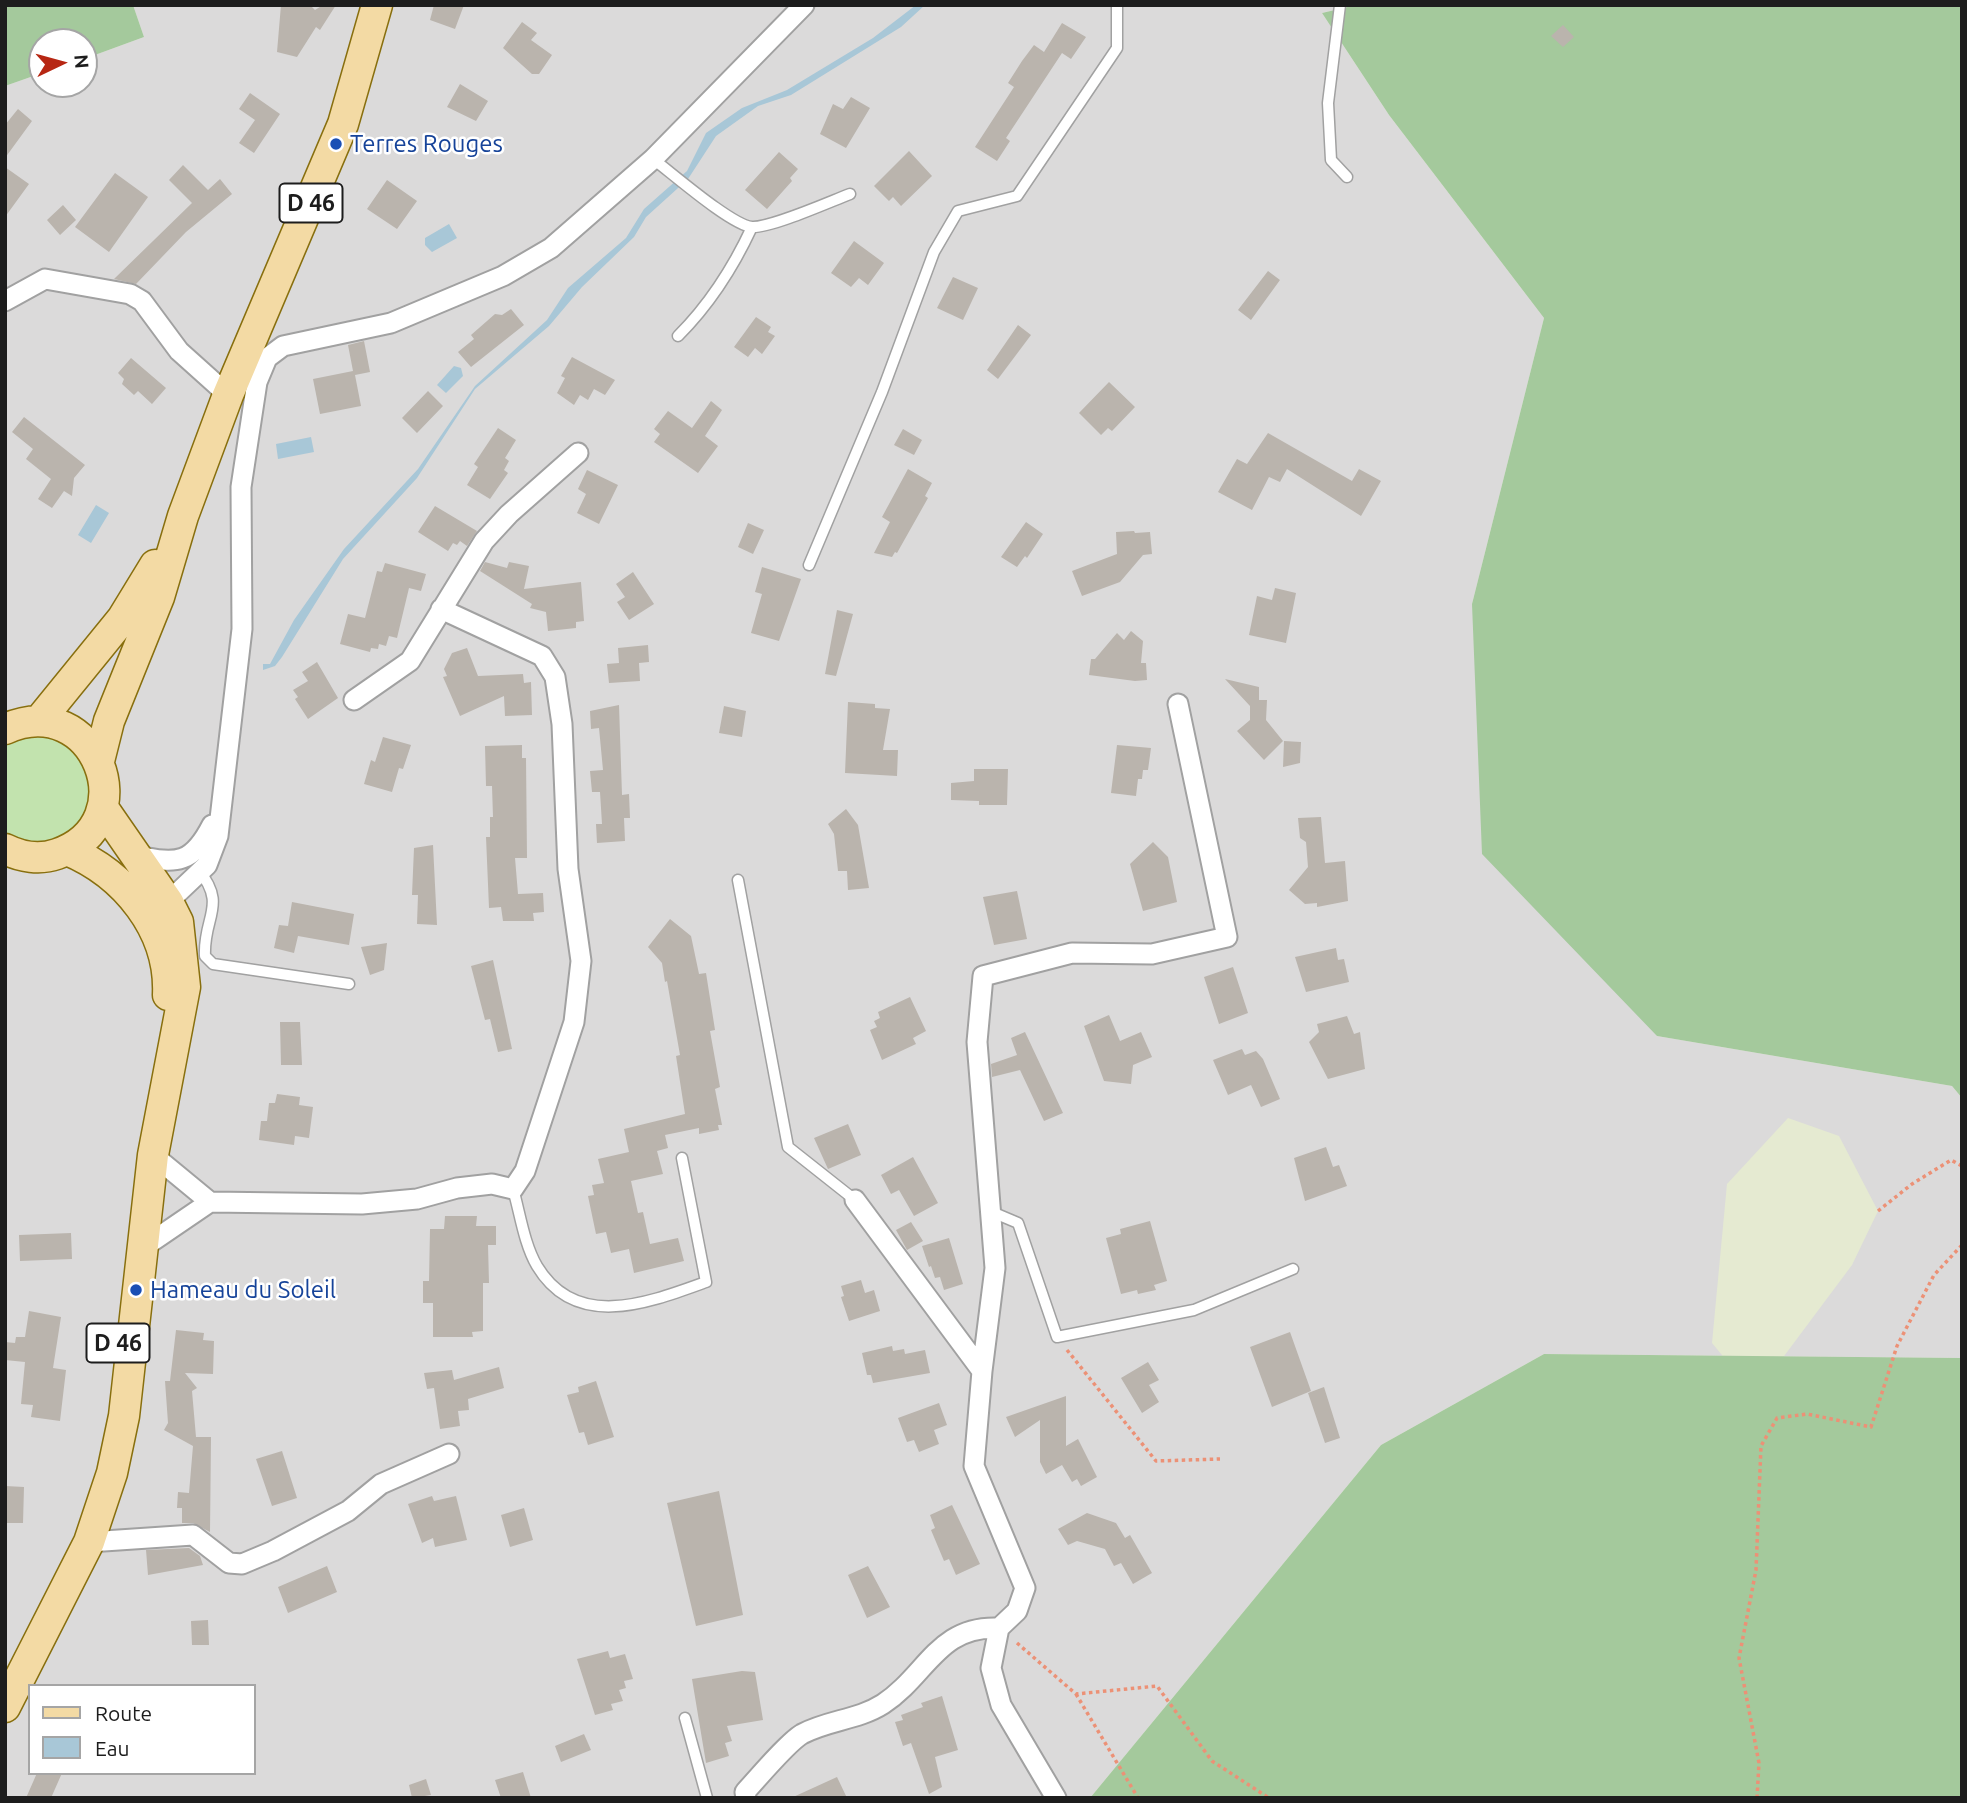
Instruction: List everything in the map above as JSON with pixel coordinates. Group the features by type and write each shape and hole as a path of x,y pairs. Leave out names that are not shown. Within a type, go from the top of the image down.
{"main road":[{"name":"D 46","path":"99,761 109,721 162,589 183,516 228,395 340,134 377,5"},
{"name":"D 46","path":"39,721 122,619 183,516"},
{"path":"5,729 39,721 57,724 74,732 89,745 99,761 105,792 103,808 90,833 67,850 50,856 31,857 5,849"},
{"name":"D 46","path":"5,1707 89,1542 112,1473 124,1416 153,1155 185,987 183,940 178,922 168,902 103,808"},
{"name":"D 46","path":"5,1679 66,1555 99,1469 109,1429 135,1184 167,1013 166,964 158,938 127,889 99,865 67,850"}],"street":[{"path":"137,856 207,865 218,836 242,629 241,487 257,382 267,358 283,346 391,323 503,276 551,248 653,159 804,5"},
{"path":"5,301 45,279 130,294 142,301 178,351 228,395"},
{"path":"354,700 410,661 484,541 509,514 578,453"},
{"path":"141,1249 209,1202 362,1204 417,1199 457,1188 492,1184 513,1189 525,1171 574,1022 581,961 568,869 562,724 555,677 542,656 441,609"},
{"path":"1056,1798 1001,1705 991,1668 999,1628 1017,1611 1025,1588 974,1466 995,1268 977,1042 983,976 1072,953 1152,954 1227,937 1178,704"},
{"path":"127,889 148,899 168,902 195,865"},
{"path":"153,1155 209,1202"},
{"path":"855,1200 982,1371"},
{"path":"89,1542 193,1535 229,1563 242,1564 348,1511 381,1484 449,1454"},
{"path":"746,1798 745,1791 802,1734 866,1715 895,1696 948,1638 978,1627 999,1628"}],"lane":[{"path":"809,565 882,392 934,252 958,211 1017,196 1117,48 1117,5"},
{"path":"1340,5 1328,103 1331,160 1347,177"},
{"path":"653,159 732,218 751,227 850,194"},
{"path":"678,336 697,317 734,265 751,227"},
{"path":"195,865 209,882 215,896 205,947 205,956 213,964 349,984"},
{"path":"738,880 788,1147 855,1200"},
{"path":"513,1189 536,1264 553,1288 574,1303 615,1308 706,1282 682,1158"},
{"path":"992,1212 1018,1223 1057,1337 1194,1310 1293,1269"},
{"path":"685,1718 707,1798"}],"path":[{"path":"1878,1211 1912,1184 1951,1160 1962,1166"},
{"path":"1757,1798 1759,1763 1739,1658 1756,1570 1760,1446 1777,1418 1807,1414 1871,1427 1898,1346 1934,1275 1962,1245"},
{"path":"1057,1337 1156,1461 1220,1459"},
{"path":"999,1628 1076,1694 1139,1798"},
{"path":"1076,1694 1157,1686 1212,1761 1269,1798"}],"shaded area":[{"path":"133,5 1356,5 1322,13 1389,115 1544,318 1472,604 1657,1036 1952,1086 1962,1098 1962,1358 1544,1354 1381,1445 1090,1798 5,1798 5,86 28,78 28,98 98,98 98,54 144,37"}],"green space":[{"path":"5,5 133,5 144,37 98,54 98,28 28,28 28,78 5,86"},
{"path":"1356,5 1962,5 1962,1098 1952,1086 1657,1036 1482,854 1472,604 1544,318 1389,115 1322,13"},
{"path":"29,733 56,736 79,752 92,791 85,817 65,837 38,844 5,834 5,743"},
{"path":"1788,1118 1839,1136 1878,1211 1852,1265 1755,1395 1712,1343 1727,1184"},
{"path":"1544,1354 1962,1358 1962,1798 1090,1798 1381,1445"}],"water":[{"path":"916,5 925,5 901,27 791,95 758,106 716,136 688,179 646,217 634,237 582,287 549,326 475,389 417,478 343,559 282,657 275,666 263,670 263,664 270,664 294,620 344,549 418,469 475,386 547,320 568,288 626,238 644,209 687,171 706,133 742,108 787,90 873,38"},
{"path":"449,224 457,238 432,252 425,245 425,238"},
{"path":"454,366 461,368 463,376 446,393 437,385"},
{"path":"311,437 314,452 278,459 276,444"},
{"path":"96,505 109,513 91,543 78,535"}],"building":[{"path":"281,5 310,5 315,10 323,5 336,5 320,30 316,27 297,57 277,52"},
{"path":"434,5 464,5 455,29 430,20"},
{"path":"522,22 537,33 531,40 552,55 539,74 532,74 503,48"},
{"path":"1062,23 1086,37 1071,59 1062,53 1006,138 1010,141 997,161 975,147 1014,87 1008,83 1022,61 1034,45 1044,52"},
{"path":"1563,25 1574,37 1563,47 1551,36"},
{"path":"460,84 488,101 476,121 447,107"},
{"path":"250,93 280,114 254,153 239,143 255,120 239,109"},
{"path":"851,97 870,108 846,148 820,134 833,104 843,109"},
{"path":"18,109 32,121 5,158 5,125"},
{"path":"909,151 932,176 901,206 893,197 889,201 874,186"},
{"path":"779,152 798,169 790,178 792,181 767,209 745,190"},
{"path":"183,165 208,190 220,179 232,194 186,232 136,284 114,279 192,203 169,180"},
{"path":"5,167 29,184 5,217"},
{"path":"115,173 148,197 109,252 75,227"},
{"path":"387,180 417,201 397,229 367,209"},
{"path":"63,205 76,220 60,235 47,220"},
{"path":"854,241 884,263 868,285 859,278 851,287 831,273"},
{"path":"1268,271 1280,280 1251,320 1238,310"},
{"path":"953,277 978,288 963,320 937,308"},
{"path":"511,309 524,325 471,367 458,352 474,339 471,335 495,314 502,315"},
{"path":"756,317 771,327 768,332 775,336 762,354 755,348 748,357 734,347"},
{"path":"1018,325 1031,335 998,379 987,370"},
{"path":"364,341 370,372 355,375 361,406 320,414 313,379 353,371 348,345"},
{"path":"572,357 615,380 605,395 594,389 588,400 580,395 574,405 557,393 565,378 561,376"},
{"path":"131,358 166,388 152,404 138,391 134,395 122,384 124,379 118,373"},
{"path":"1109,382 1135,407 1112,431 1108,428 1101,435 1079,413"},
{"path":"428,391 443,406 417,433 402,418"},
{"path":"711,401 722,410 705,436 718,446 698,473 654,442 660,434 654,429 668,411 692,428"},
{"path":"24,417 85,465 74,478 72,496 64,491 52,508 38,499 51,479 26,459 33,449 12,432"},
{"path":"498,428 516,440 505,458 509,461 504,470 508,473 490,499 467,485 478,467 474,464"},
{"path":"903,429 922,440 914,455 894,445"},
{"path":"1268,433 1352,481 1359,469 1381,481 1361,516 1287,469 1280,482 1269,477 1252,510 1218,492 1237,459 1247,464"},
{"path":"908,469 932,483 925,496 928,498 897,553 892,557 874,553 890,522 882,517"},
{"path":"587,470 618,485 599,524 577,513 586,494 578,489"},
{"path":"435,506 477,531 467,546 460,541 457,545 453,543 448,551 418,532"},
{"path":"1026,522 1043,534 1027,558 1025,556 1017,567 1001,557"},
{"path":"748,523 764,530 753,554 738,547"},
{"path":"1116,532 1150,532 1152,554 1143,555 1120,582 1082,596 1072,571 1117,554"},
{"path":"485,562 507,568 509,562 529,566 524,589 581,582 584,621 576,622 576,628 548,631 546,612 530,608 532,604 480,571"},
{"path":"385,563 426,574 421,591 409,588 397,638 389,636 386,646 379,644 378,649 371,648 370,652 340,644 348,614 365,618 377,571 382,572"},
{"path":"762,567 801,579 779,641 751,633 762,594 755,592"},
{"path":"633,572 654,604 629,620 617,602 625,597 616,584"},
{"path":"1275,588 1296,593 1286,643 1249,635 1257,596 1272,600"},
{"path":"837,610 853,614 836,676 825,674"},
{"path":"1131,631 1143,641 1141,663 1146,663 1147,680 1089,675 1091,659 1095,659 1117,633 1124,640"},
{"path":"648,645 649,662 639,663 640,681 609,683 607,664 619,663 618,648"},
{"path":"467,648 478,676 523,674 524,683 531,682 532,715 505,716 504,696 460,716 443,677 447,676 444,669 452,653"},
{"path":"317,662 338,698 308,719 295,699 298,697 293,690 308,681 302,672"},
{"path":"1225,679 1259,687 1259,700 1267,700 1266,720 1283,741 1264,760 1237,731 1250,720 1250,706"},
{"path":"848,702 875,704 875,708 890,709 883,750 898,750 897,776 845,773"},
{"path":"619,705 622,795 629,794 630,818 624,818 625,841 597,843 596,824 602,824 600,792 592,792 590,771 603,770 599,728 591,729 590,711"},
{"path":"724,706 746,711 742,737 719,733"},
{"path":"383,737 411,745 403,769 399,768 392,792 364,784 371,760 375,762"},
{"path":"1284,741 1301,742 1300,763 1283,767"},
{"path":"522,745 522,758 526,758 527,858 515,858 518,894 543,893 544,912 533,913 534,921 503,921 501,907 489,908 486,837 490,837 490,817 493,817 492,786 486,786 485,746"},
{"path":"1117,745 1151,748 1148,770 1143,770 1142,779 1138,779 1136,796 1111,793"},
{"path":"974,769 1008,769 1007,805 979,805 979,801 951,800 951,783 974,781"},
{"path":"846,809 858,825 869,888 848,890 847,871 838,871 834,834 828,824"},
{"path":"1321,817 1325,863 1345,861 1348,901 1317,907 1317,903 1305,904 1289,890 1308,867 1306,842 1300,838 1298,818"},
{"path":"1153,842 1168,857 1177,902 1143,911 1130,864"},
{"path":"433,845 437,925 417,924 418,895 412,895 414,848"},
{"path":"1017,891 1027,939 994,945 983,897"},
{"path":"292,902 354,914 349,945 298,936 294,953 274,948 279,925 288,926"},
{"path":"670,919 691,936 699,974 706,973 715,1030 710,1031 720,1087 715,1089 722,1125 718,1125 719,1130 699,1134 699,1128 665,1135 668,1148 657,1151 663,1174 631,1181 638,1213 643,1212 650,1244 678,1238 684,1261 634,1273 629,1249 611,1253 606,1232 596,1234 588,1196 594,1195 592,1185 604,1183 598,1159 629,1152 624,1129 685,1114 676,1056 680,1055 667,981 665,982 662,963 648,947"},
{"path":"387,943 384,970 370,975 361,947"},
{"path":"1336,948 1338,960 1344,959 1349,982 1306,992 1295,957"},
{"path":"493,960 512,1049 498,1052 490,1019 485,1020 471,966"},
{"path":"1233,967 1248,1013 1219,1024 1204,977"},
{"path":"910,997 926,1031 913,1038 916,1044 882,1060 870,1030 877,1027 874,1021 880,1018 878,1012"},
{"path":"1109,1015 1120,1041 1141,1032 1152,1057 1133,1065 1131,1084 1104,1081 1084,1026"},
{"path":"1347,1016 1354,1034 1360,1032 1365,1069 1328,1079 1309,1042 1319,1032 1317,1024"},
{"path":"280,1022 300,1022 302,1065 281,1065"},
{"path":"1025,1032 1063,1113 1044,1121 1020,1070 992,1077 991,1064 1017,1055 1011,1038"},
{"path":"1242,1049 1245,1055 1256,1051 1263,1059 1280,1099 1261,1107 1251,1085 1228,1095 1213,1060"},
{"path":"277,1094 300,1097 299,1105 313,1107 309,1138 295,1136 294,1145 259,1140 261,1121 267,1121 269,1103 275,1103"},
{"path":"848,1124 861,1155 828,1169 814,1138"},
{"path":"1326,1147 1333,1167 1339,1165 1347,1186 1305,1201 1294,1158"},
{"path":"913,1157 938,1203 914,1216 899,1190 891,1194 881,1175"},
{"path":"445,1216 477,1216 476,1226 496,1226 496,1245 488,1245 489,1283 483,1283 483,1331 472,1332 473,1337 433,1337 433,1303 423,1303 423,1281 429,1281 430,1229 444,1229"},
{"path":"1150,1221 1167,1281 1154,1285 1156,1290 1138,1294 1137,1290 1121,1294 1106,1238 1121,1234 1120,1229"},
{"path":"911,1222 923,1241 907,1250 896,1230"},
{"path":"71,1233 72,1259 20,1261 19,1235"},
{"path":"949,1238 963,1284 944,1290 940,1277 935,1278 931,1266 929,1267 922,1246"},
{"path":"861,1280 865,1293 874,1290 880,1311 849,1321 841,1297 844,1296 841,1286"},
{"path":"29,1311 61,1317 53,1368 66,1370 60,1421 31,1417 33,1405 21,1404 25,1362 5,1360 5,1342 15,1343 16,1337 25,1337"},
{"path":"176,1330 204,1333 203,1340 214,1341 213,1374 185,1373 197,1388 192,1391 196,1437 211,1437 210,1532 193,1523 182,1523 182,1508 177,1508 178,1492 189,1493 193,1446 164,1430 168,1423 165,1381 170,1381"},
{"path":"1290,1332 1311,1391 1272,1407 1250,1347"},
{"path":"892,1346 893,1351 904,1349 905,1354 925,1350 930,1373 873,1383 871,1375 867,1375 862,1353"},
{"path":"1148,1362 1159,1380 1149,1385 1159,1402 1142,1413 1121,1378"},
{"path":"499,1367 504,1388 468,1399 469,1410 458,1411 460,1426 440,1429 434,1388 427,1389 424,1373 452,1370 454,1380"},
{"path":"596,1381 614,1437 588,1445 584,1432 579,1433 567,1395 579,1392 578,1387"},
{"path":"1324,1387 1340,1438 1325,1443 1308,1393"},
{"path":"1066,1396 1066,1446 1078,1439 1097,1477 1081,1486 1077,1479 1072,1482 1062,1465 1046,1474 1040,1462 1040,1420 1015,1437 1006,1417"},
{"path":"939,1403 947,1425 934,1430 939,1444 919,1452 914,1440 907,1442 898,1418"},
{"path":"282,1451 297,1498 272,1506 256,1459"},
{"path":"5,1486 24,1487 23,1523 5,1523"},
{"path":"719,1491 743,1615 696,1626 667,1503"},
{"path":"432,1496 434,1501 456,1496 467,1540 435,1547 433,1538 422,1543 408,1504"},
{"path":"952,1505 980,1564 956,1575 949,1559 944,1561 931,1530 935,1528 930,1515"},
{"path":"524,1508 533,1540 510,1547 501,1515"},
{"path":"1087,1513 1116,1523 1125,1538 1130,1535 1152,1573 1133,1584 1121,1563 1114,1566 1105,1549 1077,1541 1068,1545 1058,1529"},
{"path":"189,1548 200,1556 203,1565 148,1575 146,1550"},
{"path":"327,1566 337,1592 288,1613 278,1587"},
{"path":"868,1566 890,1607 867,1618 848,1575"},
{"path":"208,1620 209,1645 192,1645 191,1621"},
{"path":"608,1651 610,1658 625,1654 633,1679 624,1681 626,1688 619,1690 623,1701 611,1704 613,1710 595,1715 577,1659"},
{"path":"742,1671 755,1672 763,1720 727,1726 732,1741 725,1743 729,1756 706,1763 692,1679"},
{"path":"942,1696 958,1750 935,1757 942,1787 929,1794 911,1743 903,1746 895,1722 903,1720 901,1715 923,1707 921,1703"},
{"path":"584,1734 591,1750 561,1762 555,1746"},
{"path":"523,1772 531,1798 501,1798 495,1780"},
{"path":"36,1775 61,1775 51,1798 26,1798"},
{"path":"837,1777 847,1798 791,1798"},
{"path":"426,1779 431,1795 412,1798 409,1785"}],"place":[{"name":"Terres Rouges","path":"336,144"},
{"name":"Hameau du Soleil","path":"136,1290"}]}
